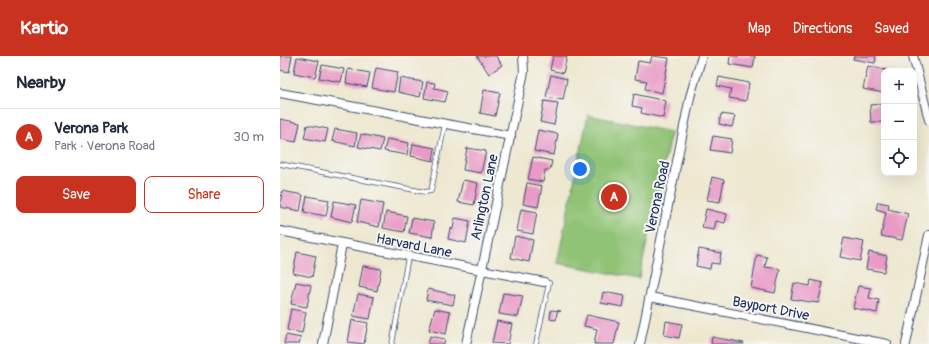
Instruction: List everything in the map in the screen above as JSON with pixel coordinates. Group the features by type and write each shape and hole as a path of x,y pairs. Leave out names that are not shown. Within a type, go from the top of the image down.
{"street":[{"name":"Arlington Lane","path":"466,344 524,72 523,56"},
{"name":"Verona Road","path":"640,344 690,97 702,56"},
{"path":"913,56 929,120"},
{"path":"280,93 511,136"},
{"name":"Harvard Lane","path":"280,231 408,257 544,282"},
{"path":"906,344 929,235"},
{"path":"323,344 342,244"},
{"name":"Bayport Drive","path":"650,297 887,344"}],"lane":[{"path":"280,164 425,192 431,191 445,124"},
{"path":"392,344 408,257"},
{"path":"536,344 548,283 544,282"}],"green space":[{"path":"588,115 671,132 639,279 557,263"}],"building":[{"path":"280,56 292,56 289,72 280,70"},
{"path":"477,56 496,56 502,65 489,74"},
{"path":"553,56 567,56 563,73 550,70"},
{"path":"652,56 669,58 662,93 645,89 647,81 635,79 638,61 650,63"},
{"path":"730,56 755,56 753,68 729,64"},
{"path":"854,56 876,56 875,63 853,59"},
{"path":"297,57 319,61 315,77 294,73"},
{"path":"322,65 344,69 341,82 319,78"},
{"path":"868,66 881,69 881,92 863,89"},
{"path":"376,68 398,72 394,92 372,88"},
{"path":"348,69 370,73 367,87 346,83"},
{"path":"551,75 567,79 563,100 546,97"},
{"path":"719,77 749,83 746,101 729,98 731,89 717,86"},
{"path":"400,78 423,82 420,97 398,92"},
{"path":"427,82 435,83 434,88 448,91 445,102 424,98"},
{"path":"484,90 500,93 495,116 480,113"},
{"path":"634,94 666,101 663,118 641,113 642,108 632,106"},
{"path":"544,101 558,103 554,125 540,122"},
{"path":"881,104 881,122 871,122 870,105"},
{"path":"721,114 735,116 732,127 719,124"},
{"path":"280,119 300,123 296,142 280,139"},
{"path":"307,125 328,129 325,142 304,138"},
{"path":"335,129 357,133 355,146 332,141"},
{"path":"538,130 558,134 554,155 534,151"},
{"path":"361,134 383,139 380,151 358,147"},
{"path":"713,136 732,139 730,153 710,150"},
{"path":"387,139 409,143 407,155 384,151"},
{"path":"413,144 435,148 433,161 411,156"},
{"path":"467,148 486,151 481,173 463,170"},
{"path":"533,157 552,161 550,170 545,170 543,182 528,179"},
{"path":"712,177 724,180 720,202 707,200"},
{"path":"463,180 478,183 474,205 458,202"},
{"path":"527,183 542,186 538,207 523,204"},
{"path":"282,191 303,195 300,211 280,207"},
{"path":"307,196 329,200 326,216 304,212"},
{"path":"361,200 383,204 379,227 357,222"},
{"path":"334,201 356,205 352,222 331,217"},
{"path":"878,202 889,204 888,209 908,214 902,240 881,236 886,212 876,209"},
{"path":"521,209 537,212 533,234 517,231"},
{"path":"706,209 727,214 725,223 716,221 714,230 702,228"},
{"path":"386,212 407,216 404,232 383,228"},
{"path":"412,218 434,222 432,237 409,233"},
{"path":"455,218 470,221 466,243 448,239 450,228 453,229"},
{"path":"515,236 533,240 529,262 511,258"},
{"path":"844,238 864,242 860,261 840,257"},
{"path":"699,249 721,253 719,264 711,263 710,269 696,266"},
{"path":"297,252 316,256 312,277 293,273"},
{"path":"869,252 887,256 884,272 866,269"},
{"path":"757,255 767,257 765,267 780,269 775,293 751,288"},
{"path":"363,266 381,269 377,291 359,287"},
{"path":"811,280 823,283 818,303 791,299 794,283 810,286"},
{"path":"296,282 311,285 307,307 291,304"},
{"path":"858,286 871,288 869,298 879,300 877,313 853,308"},
{"path":"428,289 455,295 453,305 426,300"},
{"path":"603,292 625,296 623,307 601,303"},
{"path":"503,293 523,296 518,317 499,314"},
{"path":"358,294 374,297 370,319 353,316"},
{"path":"291,309 306,312 302,333 287,330"},
{"path":"435,309 450,312 446,334 429,330"},
{"path":"551,310 561,311 557,312 556,320 550,319"},
{"path":"587,315 619,322 614,344 594,344 597,329 584,326"},
{"path":"352,320 368,323 364,344 348,342"},
{"path":"497,321 512,324 508,344 492,343"},
{"path":"666,321 682,324 679,338 664,335"},
{"path":"286,335 301,338 299,344 284,344"},
{"path":"430,336 445,339 444,344 428,344"},
{"path":"712,337 744,343 744,344 711,344"}],"place":[{"name":"Verona Park","path":"614,197"}]}
